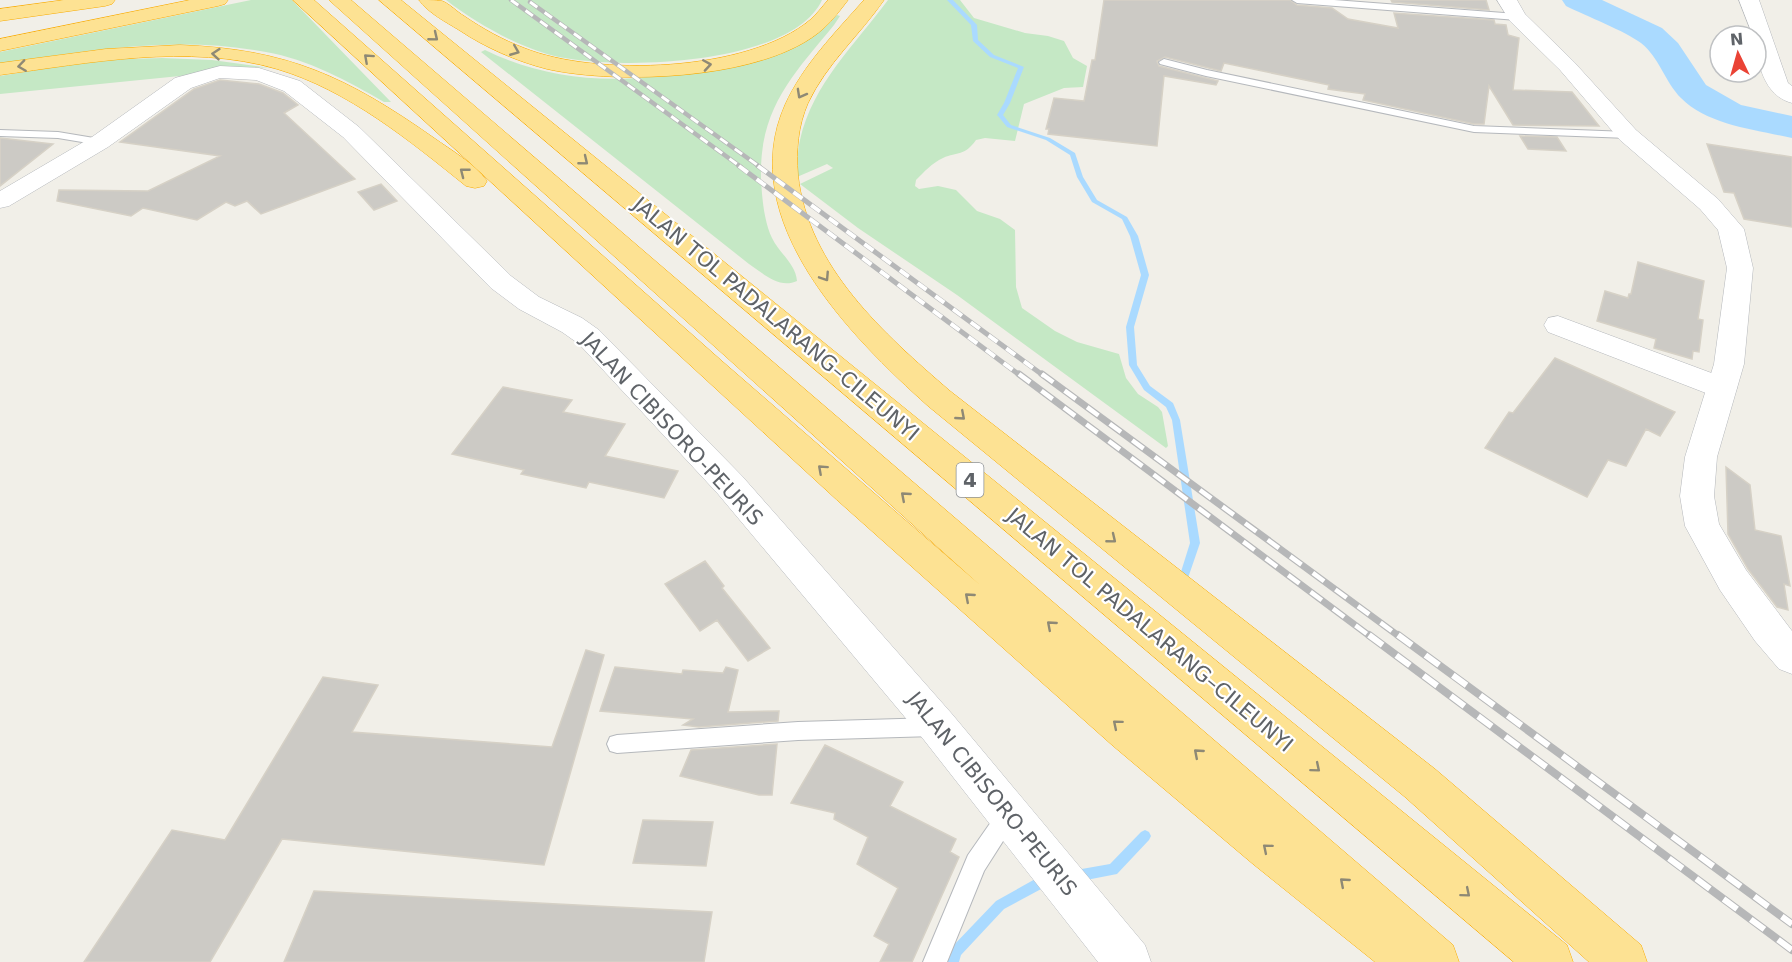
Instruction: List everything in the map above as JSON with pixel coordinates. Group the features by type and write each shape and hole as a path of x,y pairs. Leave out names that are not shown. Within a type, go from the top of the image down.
{"highway":[{"path":"0,15 105,0"},
{"path":"0,27 130,0"},
{"path":"0,36 179,0"},
{"path":"0,45 218,0"},
{"path":"303,0 834,480 1064,679 1296,873 1412,962"},
{"path":"339,0 1436,962"},
{"name":"JALAN TOL PADALARANG–CILEUNYI","path":"388,0 1550,962"},
{"path":"429,0 481,36 530,57 574,68 632,72 724,63 776,48 811,30 832,10 838,0"},
{"path":"835,46 860,0"},
{"path":"874,0 806,85 792,111 784,146 784,164 790,200 808,247 841,300 861,324 912,373 985,436 1178,593 1394,761 1624,962"},
{"path":"0,69 130,54 201,52 262,60 307,73 364,104 432,147 707,365"}],"street":[{"path":"1749,0 1772,37 1778,86 1792,96"},
{"path":"1512,8 1628,135 1709,204 1731,229 1740,268 1729,364 1701,457 1697,496 1702,526 1733,580 1768,630 1792,657"},
{"name":"JALAN CIBISORO-PEURIS","path":"0,201 100,142 183,83 201,76 220,72 259,74 276,79 306,96 351,132 501,282 529,303 572,325 604,350 730,485 938,727 1105,942"},
{"path":"1558,325 1722,388"}],"lane":[{"path":"1297,0 1512,8"},
{"path":"1164,62 1206,73 1474,129 1628,135"},
{"path":"0,133 58,135 100,142"},
{"path":"617,744 798,732 938,727"},
{"path":"935,962 976,863 1019,829"}],"green space":[{"path":"251,0 292,0 391,102 384,102 312,65 281,55 233,47 133,46 0,64 0,52"},
{"path":"446,0 822,0 804,22 775,39 737,51 696,59 611,63 575,60 547,54 520,44 494,31"},
{"path":"888,0 960,0 974,18 1025,33 1064,41 1073,58 1087,66 1083,87 1064,88 1024,104 1015,141 985,138 976,140 964,151 943,158 932,165 916,180 915,186 919,189 938,186 956,190 977,211 1000,219 1015,230 1016,287 1022,308 1055,331 1077,342 1119,354 1126,378 1138,394 1162,412 1168,446 1166,448 957,295 858,228 800,184 833,168 827,164 797,177 800,140 806,119 825,83"},
{"path":"837,15 840,16 834,25 781,95 772,113 762,154 761,179 765,217 772,238 794,269 797,281 790,283 778,282 749,264 481,52 485,50 525,66 589,78 654,76 789,45 815,33"},
{"path":"162,58 212,60 270,68 235,68 200,74 0,94 0,76 98,60"}],"building":[{"path":"1104,0 1290,0 1297,5 1332,8 1348,19 1398,28 1394,13 1494,20 1495,24 1506,25 1508,35 1519,38 1513,90 1572,92 1599,126 1513,125 1489,86 1484,124 1474,124 1363,100 1365,94 1328,89 1329,85 1224,63 1221,71 1165,57 1157,61 1159,66 1218,81 1216,85 1164,76 1157,146 1048,134 1049,129 1046,129 1054,98 1084,101 1092,60 1095,60"},
{"path":"1391,0 1486,0 1489,10 1392,2"},
{"path":"220,80 259,84 283,93 298,105 284,113 355,179 261,214 247,201 235,206 226,202 197,220 143,208 131,216 57,201 59,190 148,191 220,156 120,142 194,89"},
{"path":"1520,136 1557,137 1566,151 1528,149"},
{"path":"0,138 9,139 53,144 0,186"},
{"path":"1707,144 1792,157 1792,227 1744,219 1734,193 1724,192"},
{"path":"381,184 397,201 374,210 358,192"},
{"path":"1638,262 1704,281 1698,319 1703,320 1699,352 1693,351 1692,359 1654,348 1656,339 1597,321 1605,291 1628,298 1631,294"},
{"path":"1555,358 1675,412 1660,436 1646,429 1626,466 1608,460 1587,497 1485,448 1509,412 1513,413"},
{"path":"503,387 572,400 563,412 625,424 605,456 678,471 664,498 589,482 586,488 521,474 524,470 452,454"},
{"path":"1726,467 1750,485 1755,530 1781,536 1790,586 1784,584 1788,610 1777,607 1748,569 1728,534"},
{"path":"705,561 724,586 722,588 770,648 748,661 717,620 700,631 665,584"},
{"path":"586,650 604,655 544,865 282,839 210,962 84,962 172,830 225,840 323,677 378,685 352,732 552,747"},
{"path":"615,667 682,674 683,670 723,673 726,667 738,670 728,712 779,711 778,721 699,727 683,725 693,719 600,711"},
{"path":"777,744 772,795 759,795 680,776 691,750"},
{"path":"825,745 903,782 890,806 956,839 950,852 959,857 912,962 880,962 889,944 874,936 898,888 857,864 868,837 834,819 835,813 791,803"},
{"path":"643,820 713,822 706,866 633,863"},
{"path":"314,891 712,912 704,962 284,962"}],"waterway":[{"path":"950,0 974,25 975,40 992,56 1021,67 1000,115 1009,126 1048,139 1073,154 1080,177 1094,201 1125,218 1134,236 1145,275 1130,327 1133,365 1147,388 1170,405 1176,420 1195,543 1185,575"},
{"path":"1577,0 1651,35 1666,50 1679,73 1694,92 1729,113 1792,127"},
{"path":"1076,876 1113,870 1145,836"},
{"path":"953,962 955,952 1000,905 1041,882 1047,881"}],"railway":[{"path":"511,0 741,167"},
{"path":"530,2 760,167"},
{"path":"739,166 1021,376"},
{"path":"758,166 1044,376"},
{"path":"1019,374 1371,637"},
{"path":"1042,374 1400,637"},
{"path":"1369,635 1792,950"},
{"path":"1398,635 1792,924"}]}
